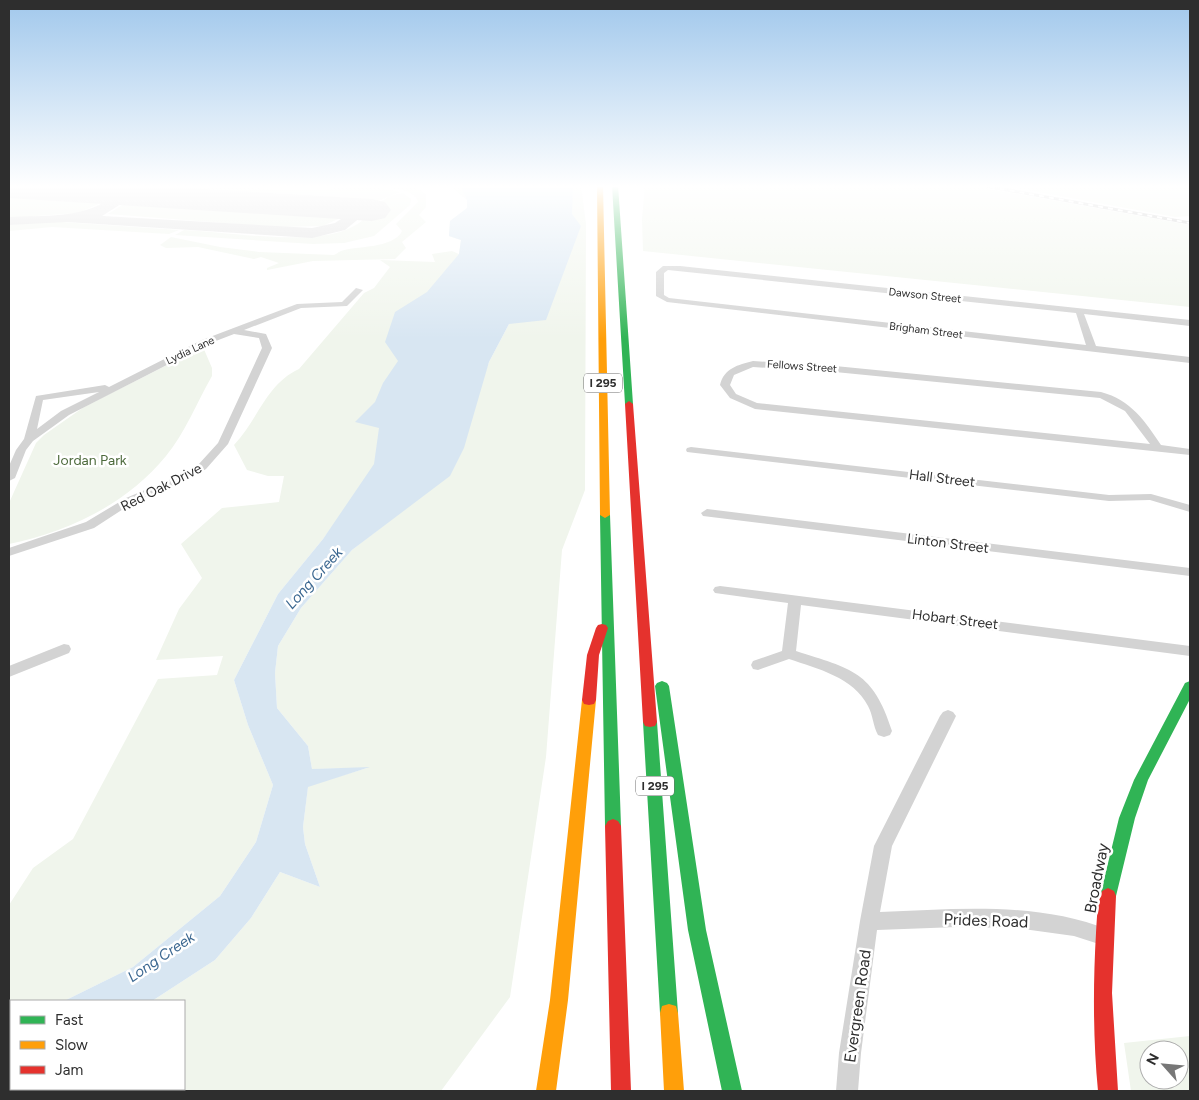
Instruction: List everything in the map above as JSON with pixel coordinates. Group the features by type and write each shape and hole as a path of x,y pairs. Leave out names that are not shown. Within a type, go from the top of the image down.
{"main road":[{"name":"I 295","path":"619,236 674,1091"},
{"path":"620,251 621,236"},
{"name":"I 295","path":"600,237 607,611 622,1091"},
{"path":"635,480 656,636"},
{"path":"546,1091 559,1000 593,655 607,611"},
{"path":"661,672 697,930 732,1091"},
{"name":"Broadway","path":"1108,1091 1100,982 1102,936 1114,864 1129,811 1141,778 1190,686"}],"street":[{"name":"Dawson Street","path":"662,298 659,286 661,270 680,268 1190,323"},
{"name":"Lydia Lane","path":"29,439 65,413 115,386 233,331 300,306 344,304 359,290"},
{"name":"Brigham Street","path":"662,298 1190,360"},
{"path":"1080,311 1092,349"},
{"name":"Red Oak Drive","path":"9,552 90,525 130,500 187,476 212,458 222,444 267,348 264,336 233,331"},
{"name":"Fellows Street","path":"1158,448 1135,414 1121,402 1090,393 770,363 740,367 726,378 726,388 733,396 746,404 766,408 1190,452"},
{"path":"9,478 29,439 39,398 115,386"},
{"name":"Hall Street","path":"691,450 1108,498 1150,497 1190,509"},
{"name":"Linton Street","path":"707,513 1190,572"},
{"name":"Hobart Street","path":"720,590 1190,651"},
{"path":"789,654 795,599"},
{"path":"9,672 64,649"},
{"path":"758,665 789,654 852,677 863,685 875,703 884,731"},
{"name":"Evergreen Road","path":"847,1091 850,1053 869,921 883,846 948,716"},
{"name":"Prides Road","path":"869,921 984,918 1058,924 1102,936"}],"green space":[{"path":"195,236 260,236 373,236 344,243 313,244"},
{"path":"409,236 402,242 406,248 395,259 313,261 267,270 267,268 279,263 261,257 254,259 198,247 166,248 160,245 171,237 220,247 259,252 334,255 347,249 382,244 398,237"},
{"path":"450,236 506,236 509,283 323,539 278,594 234,680 248,725 273,785 256,842 220,896 133,967 66,1000 10,1000 9,1024 9,905 33,868 73,839 158,679 217,675 223,656 156,660 179,609 202,578 181,544 222,508 279,502 284,476 268,476 247,470 234,445 278,384 299,369 364,293 374,288 390,267 380,260 435,262 432,254 452,251 459,254 461,240"},
{"path":"518,236 586,236 585,490 562,550 546,757 510,997 441,1091 9,1091 10,1070 10,1090 185,1090 185,1000 154,1000 215,960 251,918 280,872 320,887 305,844 303,827 308,786 367,768 312,769 308,746 277,708 275,673 278,646 301,608 352,550 392,519 481,385 489,362 509,324"},
{"path":"643,236 1190,236 1190,307 643,251"},
{"name":"Jordan Park","path":"203,347 212,368 212,376 173,447 150,473 115,502 95,514 53,532 9,544 9,503 36,443 44,435 84,407"},
{"path":"1190,1036 1190,1091 1131,1091 1124,1043 1139,1041 1139,1090 1189,1090 1189,1040 1152,1040"}],"water":[{"name":"Long Creek","path":"450,236 577,236 546,320 509,324 489,362 464,448 450,476 352,550 301,608 278,646 275,673 277,708 308,746 312,769 370,767 308,787 303,827 305,844 320,887 280,872 251,918 215,960 154,1000 66,1000 133,967 220,896 256,842 273,785 248,725 234,680 278,594 323,539 374,464 379,428 355,422 375,402 383,383 398,361 385,342 395,312 427,292 459,254 461,240"}],"traffic: fast":[{"path":"618,236 629,404"},
{"path":"605,515 613,826"},
{"path":"662,686 697,930 732,1091"},
{"path":"1108,896 1127,818 1141,780 1190,686"},
{"path":"650,722 669,1013"}],"traffic: slow":[{"path":"601,236 605,515"},
{"path":"546,1091 559,1000 589,700"},
{"path":"669,1013 674,1091"}],"traffic: jam":[{"path":"629,404 650,722"},
{"path":"589,700 593,655 602,628"},
{"path":"613,826 621,1091"},
{"path":"1108,896 1103,993 1108,1091"}]}
